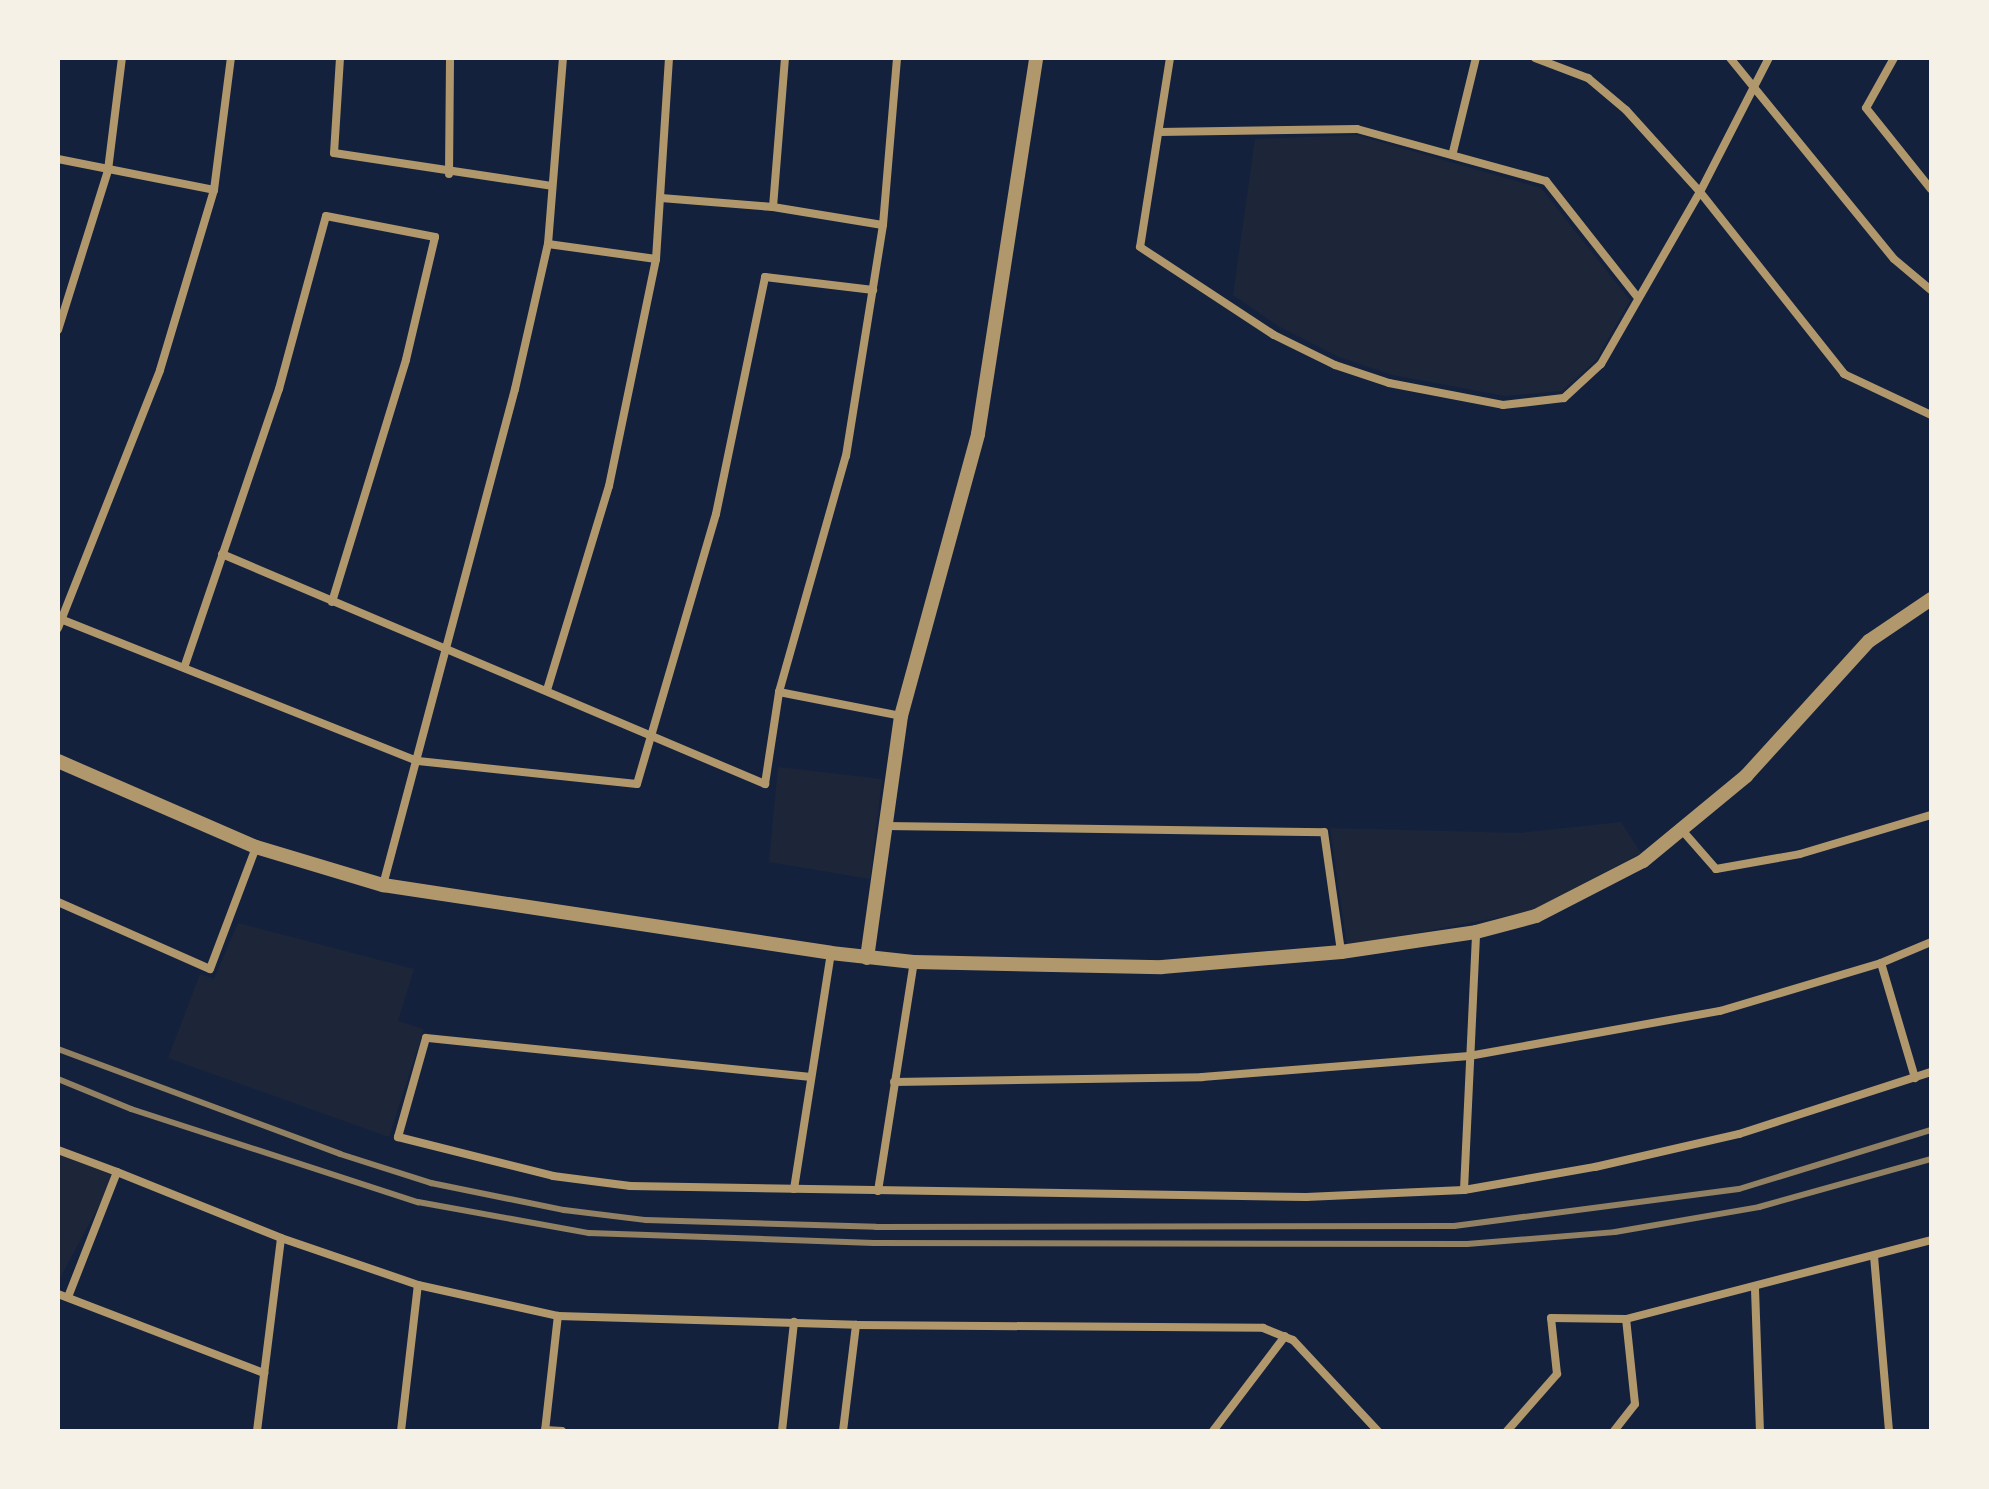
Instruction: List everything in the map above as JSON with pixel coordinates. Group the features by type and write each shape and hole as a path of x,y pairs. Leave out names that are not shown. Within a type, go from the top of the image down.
{"street":[{"path":"58,330 108,170 122,58"},
{"path":"231,58 214,190 160,370 59,622 185,665 418,761 637,784 654,737 716,514 765,277 873,290"},
{"path":"340,58 334,153 449,174 552,186"},
{"path":"449,174 450,58"},
{"path":"383,885 418,761 548,244 563,58"},
{"path":"547,690 609,486 656,259 669,58"},
{"path":"773,207 785,58"},
{"path":"222,554 765,784 779,692 846,456 883,225 897,58"},
{"path":"867,958 901,716 978,434 1036,58"},
{"path":"1170,58 1140,247 1274,335 1335,365 1389,383 1503,405 1564,398 1601,364 1700,192 1769,58"},
{"path":"1453,152 1476,58"},
{"path":"1535,58 1588,78 1626,110 1700,192 1844,374 1931,415"},
{"path":"1730,58 1757,86 1894,259 1931,290"},
{"path":"1894,58 1866,108 1931,189"},
{"path":"1159,132 1357,129 1453,152 1546,181 1638,298"},
{"path":"58,159 214,190"},
{"path":"661,198 773,207 883,225"},
{"path":"185,665 279,389 326,216 435,237 406,360 332,602"},
{"path":"548,244 656,259"},
{"path":"58,761 256,847 383,885 831,953 914,962 1162,967 1341,952 1476,932 1536,916 1643,861 1746,776 1869,641 1931,599"},
{"path":"779,692 901,716"},
{"path":"1681,829 1700,857 1716,869 1800,854 1931,815"},
{"path":"885,826 1324,832 1341,952"},
{"path":"58,902 210,969 256,847"},
{"path":"1464,1190 1476,932"},
{"path":"894,1082 1202,1077 1469,1056 1720,1011 1881,963 1931,942"},
{"path":"794,1189 831,953"},
{"path":"878,1191 914,962"},
{"path":"1881,963 1915,1078"},
{"path":"811,1077 426,1038 398,1137 553,1176 615,1184 1306,1197 1464,1190 1739,1134 1931,1072"},
{"path":"58,1150 281,1238 418,1285 558,1316 856,1325 1263,1328 1285,1336 1331,1375 1378,1431"},
{"path":"68,1297 117,1172"},
{"path":"257,1431 281,1238"},
{"path":"1507,1431 1557,1374 1551,1318 1626,1319 1755,1289 1931,1240"},
{"path":"1874,1256 1889,1431"},
{"path":"401,1431 418,1285"},
{"path":"1755,1289 1760,1431"},
{"path":"58,1294 264,1373"},
{"path":"558,1316 545,1431 562,1431"},
{"path":"1614,1431 1635,1404 1626,1319"},
{"path":"782,1431 794,1322"},
{"path":"843,1431 856,1325"},
{"path":"1213,1431 1285,1336"}],"shaded area":[{"path":"1356,135 1541,188 1630,300 1597,359 1562,391 1505,396 1392,375 1339,357 1278,326 1233,295 1255,139"},
{"path":"778,767 882,779 870,879 769,862"},
{"path":"1621,822 1641,853 1532,911 1347,946 1330,828 1520,833"},
{"path":"238,923 414,969 398,1021 424,1029 389,1137 168,1058 200,974 214,979"},
{"path":"58,1151 117,1172 58,1282"}],"railway":[{"path":"58,1049 340,1154 431,1183 564,1210 646,1220 876,1227 1454,1226 1739,1189 1931,1130"},
{"path":"58,1079 131,1109 418,1202 589,1233 874,1243 1467,1244 1615,1232 1759,1207 1931,1159"}]}
